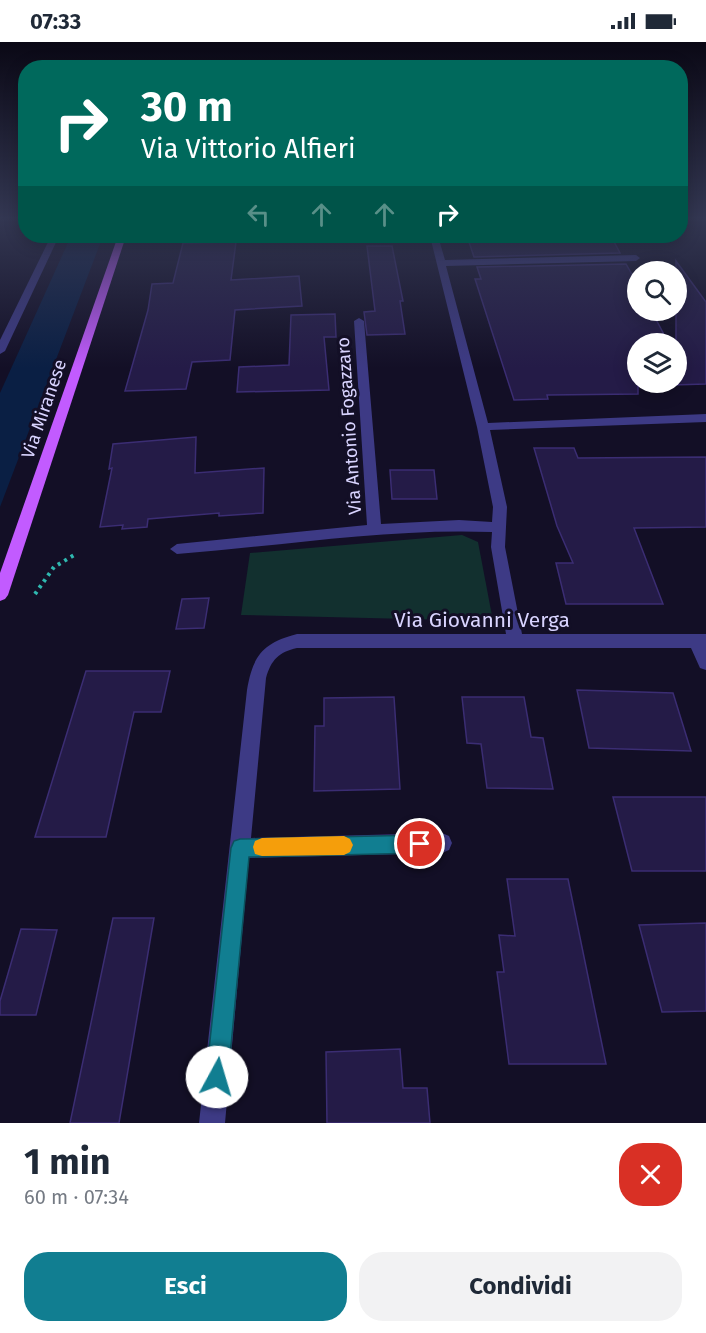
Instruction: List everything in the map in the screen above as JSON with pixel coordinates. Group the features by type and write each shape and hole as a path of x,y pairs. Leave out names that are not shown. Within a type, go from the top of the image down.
{"main road":[{"name":"Via Miranese","path":"0,595 111,267"}],"street":[{"path":"0,351 40,267"},
{"path":"442,267 483,427 500,507 498,547 515,642"},
{"name":"Via Antonio Fogazzaro","path":"359,321 375,528"},
{"path":"483,427 706,418"},
{"name":"Via Antonio Fogazzaro","path":"177,549 213,547 375,528 461,524 500,526"},
{"name":"Via Giovanni Verga","path":"240,848 259,670 264,659 280,643 297,640 701,641"},
{"path":"701,641 706,663"},
{"path":"212,1123 240,848 442,843"}],"path":[{"path":"35,594 54,567 76,554"}],"green space":[{"path":"462,535 478,542 493,621 241,615 250,553"}],"water":[{"path":"57,267 91,267 0,507 0,393"}],"building":[{"path":"177,267 233,267 231,280 299,276 302,306 235,310 230,360 192,362 186,389 125,391 148,310 152,284 173,283"},
{"path":"370,267 396,267 403,301 400,301 405,334 367,335 364,312 375,311"},
{"path":"477,267 627,267 627,321 657,321 663,333 627,333 627,393 638,394 547,395 548,399 514,400 475,279 481,279"},
{"path":"687,276 706,302 706,384 687,385 687,333 676,333 676,321 687,321"},
{"path":"335,314 336,337 324,337 329,390 237,392 239,367 289,365 291,315"},
{"path":"196,437 195,473 264,468 263,513 219,516 219,513 148,519 147,527 122,529 123,525 100,527 112,468 109,469 113,444"},
{"path":"534,448 574,448 578,458 706,457 706,527 634,528 663,604 566,604 556,563 573,563 557,526"},
{"path":"390,470 434,470 437,499 392,499"},
{"path":"209,598 204,628 176,629 182,599"},
{"path":"86,671 170,671 161,712 134,712 106,837 35,837"},
{"path":"577,690 673,693 691,751 589,748"},
{"path":"394,697 400,789 314,791 315,726 324,726 324,698"},
{"path":"462,697 524,697 531,737 543,738 553,789 487,788 481,744 467,743"},
{"path":"613,797 706,797 706,871 632,871"},
{"path":"507,879 568,879 606,1064 509,1064 497,972 504,972 499,935 515,936"},
{"path":"113,918 154,918 119,1123 70,1123"},
{"path":"706,923 706,1011 662,1012 639,925"},
{"path":"21,929 57,930 36,1015 0,1015 0,1001"},
{"path":"400,1049 403,1088 427,1088 430,1123 327,1123 326,1052"}],"slow traffic":[{"path":"262,847 344,845"}],"route":[{"path":"217,1077 240,848 420,844"}]}
